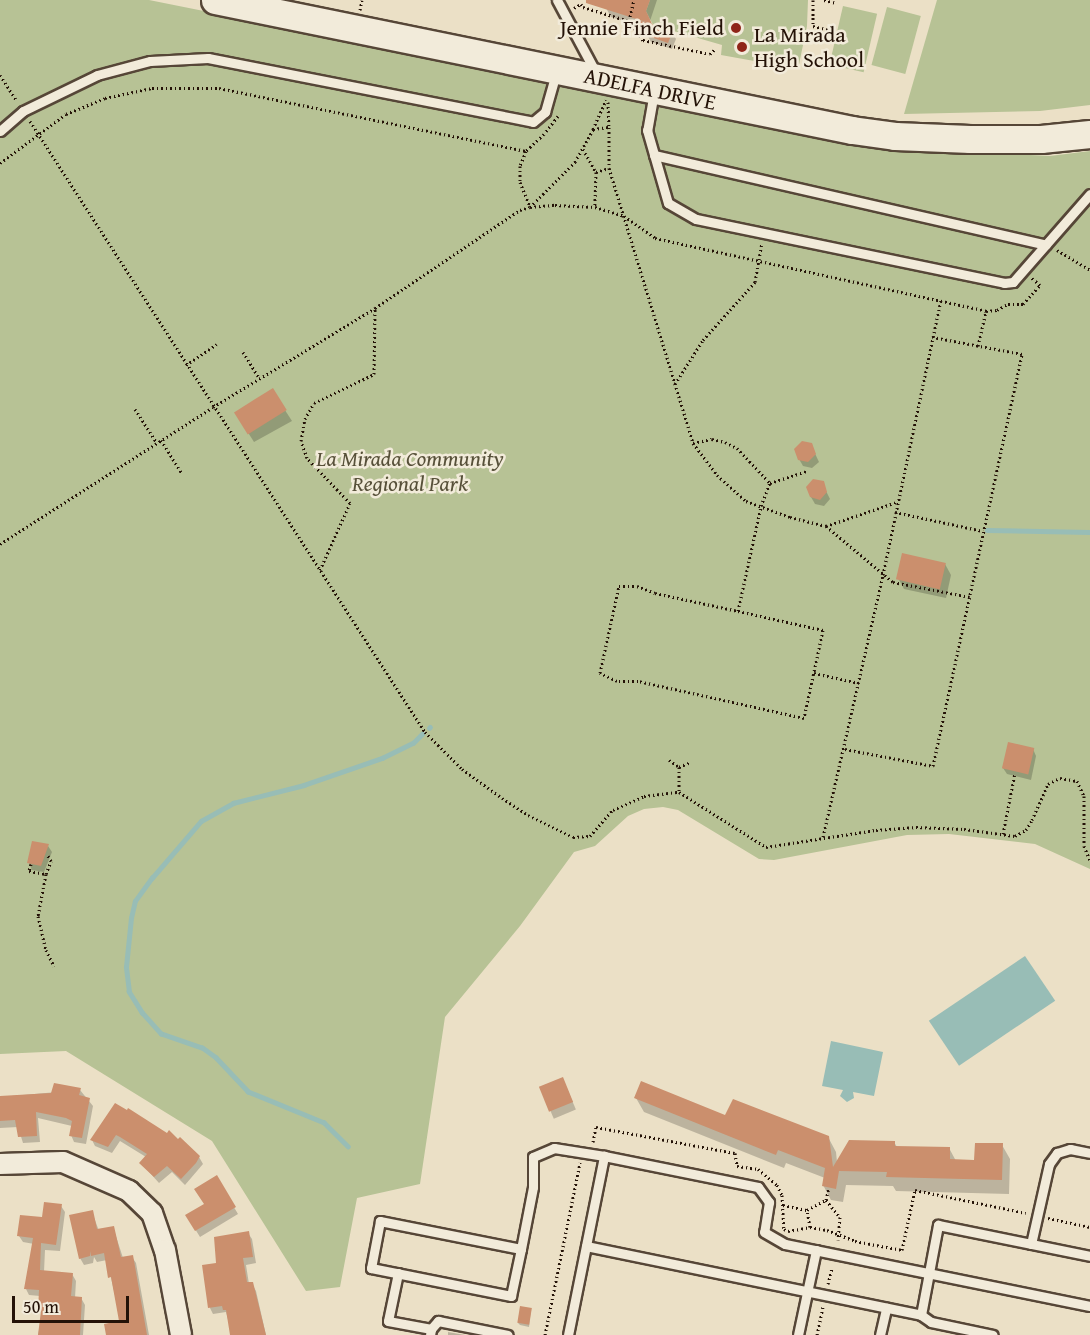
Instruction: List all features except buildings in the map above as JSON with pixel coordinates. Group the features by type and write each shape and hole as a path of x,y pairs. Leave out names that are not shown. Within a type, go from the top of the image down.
{"street":[{"name":"ADELFA DRIVE","path":"215,0 852,130 895,136 1041,139 1090,134"},
{"path":"0,1164 63,1162 129,1191 152,1213 162,1241 181,1335"}],"lane":[{"path":"557,0 598,78"},
{"path":"0,130 23,111 97,75 150,61 208,58 533,122 545,112 556,70"},
{"path":"655,90 647,130 668,204 696,219 1004,284 1013,282 1090,194"},
{"path":"654,155 1046,245"},
{"path":"521,1249 380,1221 371,1268 511,1296 521,1249 533,1186 533,1156 554,1148 758,1187 769,1202 764,1232 785,1244 1090,1306"},
{"path":"1031,1244 1049,1164 1057,1152 1070,1149 1090,1153"},
{"path":"568,1335 604,1156"},
{"path":"921,1315 938,1225 1090,1256"},
{"path":"586,1246 921,1315 930,1322 993,1335"},
{"path":"798,1335 816,1250"},
{"path":"398,1273 388,1321 430,1332 438,1321 508,1335"},
{"path":"880,1335 886,1308"}],"path":[{"path":"360,11 362,0"},
{"path":"629,21 634,0"},
{"path":"813,0 813,26 829,30"},
{"path":"824,0 836,3"},
{"path":"573,9 580,4 582,7 629,21 643,40 710,54 716,48"},
{"path":"0,75 425,732 462,769 528,815 573,837 590,836 612,810 644,796 679,792 766,847 823,837 916,827 964,829 1015,836 1026,830 1048,784 1060,778 1077,781 1084,796 1084,846 1090,859"},
{"path":"0,163 66,114 105,98 152,88 219,88 526,151"},
{"path":"530,207 575,162 608,97 609,168 693,443 717,475 746,501 790,517 826,526 893,582 970,597"},
{"path":"530,207 520,182 520,166 526,151 556,121 559,110"},
{"path":"593,129 609,127"},
{"path":"583,148 596,172 595,207"},
{"path":"596,172 609,168"},
{"path":"0,544 213,407 375,309 520,210 555,205 595,207 624,216 655,238 758,262"},
{"path":"675,384 703,340 755,282 764,233"},
{"path":"1055,249 1090,270"},
{"path":"823,837 845,749 941,300"},
{"path":"320,570 350,503 307,458 301,441 305,419 314,403 374,374 375,309"},
{"path":"978,346 986,311"},
{"path":"845,749 933,766 1022,354 933,337"},
{"path":"186,365 217,344"},
{"path":"243,352 259,379"},
{"path":"135,409 181,472"},
{"path":"693,443 712,439 737,448 745,460 770,483"},
{"path":"770,483 808,471"},
{"path":"738,611 761,506 770,483"},
{"path":"826,526 897,502"},
{"path":"895,512 982,531"},
{"path":"619,586 637,586 655,593 738,611 823,630 804,718 638,681 617,681 600,673 619,586"},
{"path":"814,673 859,683"},
{"path":"669,760 679,766 691,762"},
{"path":"679,766 679,792"},
{"path":"1003,834 1016,773"},
{"path":"47,854 51,861 46,874 38,916 46,950 54,966"},
{"path":"30,864 29,871 46,874"},
{"path":"586,1142 592,1143 596,1127 735,1153 737,1166 758,1169 777,1185 783,1205 784,1229 788,1231 810,1227 839,1234 855,1241 902,1250 915,1190 1028,1214"},
{"path":"545,1335 580,1162"},
{"path":"783,1205 807,1210 826,1200 829,1187"},
{"path":"826,1200 840,1217 838,1240"},
{"path":"807,1210 810,1227"},
{"path":"1048,1218 1090,1227"},
{"path":"828,1284 832,1268"},
{"path":"817,1335 823,1306"}],"green space":[{"name":"La Mirada Community Regional Park","path":"0,0 149,0 885,148 1050,156 1090,151 1090,869 1035,844 949,834 907,835 774,860 759,859 678,810 663,807 644,809 628,816 595,846 574,852 520,926 445,1017 420,1184 357,1198 340,1287 306,1291 212,1141 66,1051 0,1054"},
{"name":"Jennie Finch Field","path":"650,0 808,0 807,26 798,69 721,55 722,45 653,25 646,11"},
{"path":"937,0 1090,0 1090,105 1040,111 904,114"},
{"path":"843,6 877,14 864,72 830,64"},
{"path":"887,7 921,16 905,74 871,65"}],"water":[{"path":"1025,956 1055,1001 959,1066 929,1021"},
{"path":"831,1041 883,1052 874,1096 853,1092 854,1098 847,1102 840,1096 843,1090 822,1086"}],"waterway":[{"path":"987,530 1090,532"},
{"path":"348,1147 324,1123 248,1092 216,1058 202,1048 161,1034 142,1013 129,992 126,967 131,918 135,901 201,821 233,803 304,785 382,758 413,743 422,734"}],"place":[{"name":"Jennie Finch Field","path":"736,28"},
{"name":"La Mirada High School","path":"742,47"}]}
